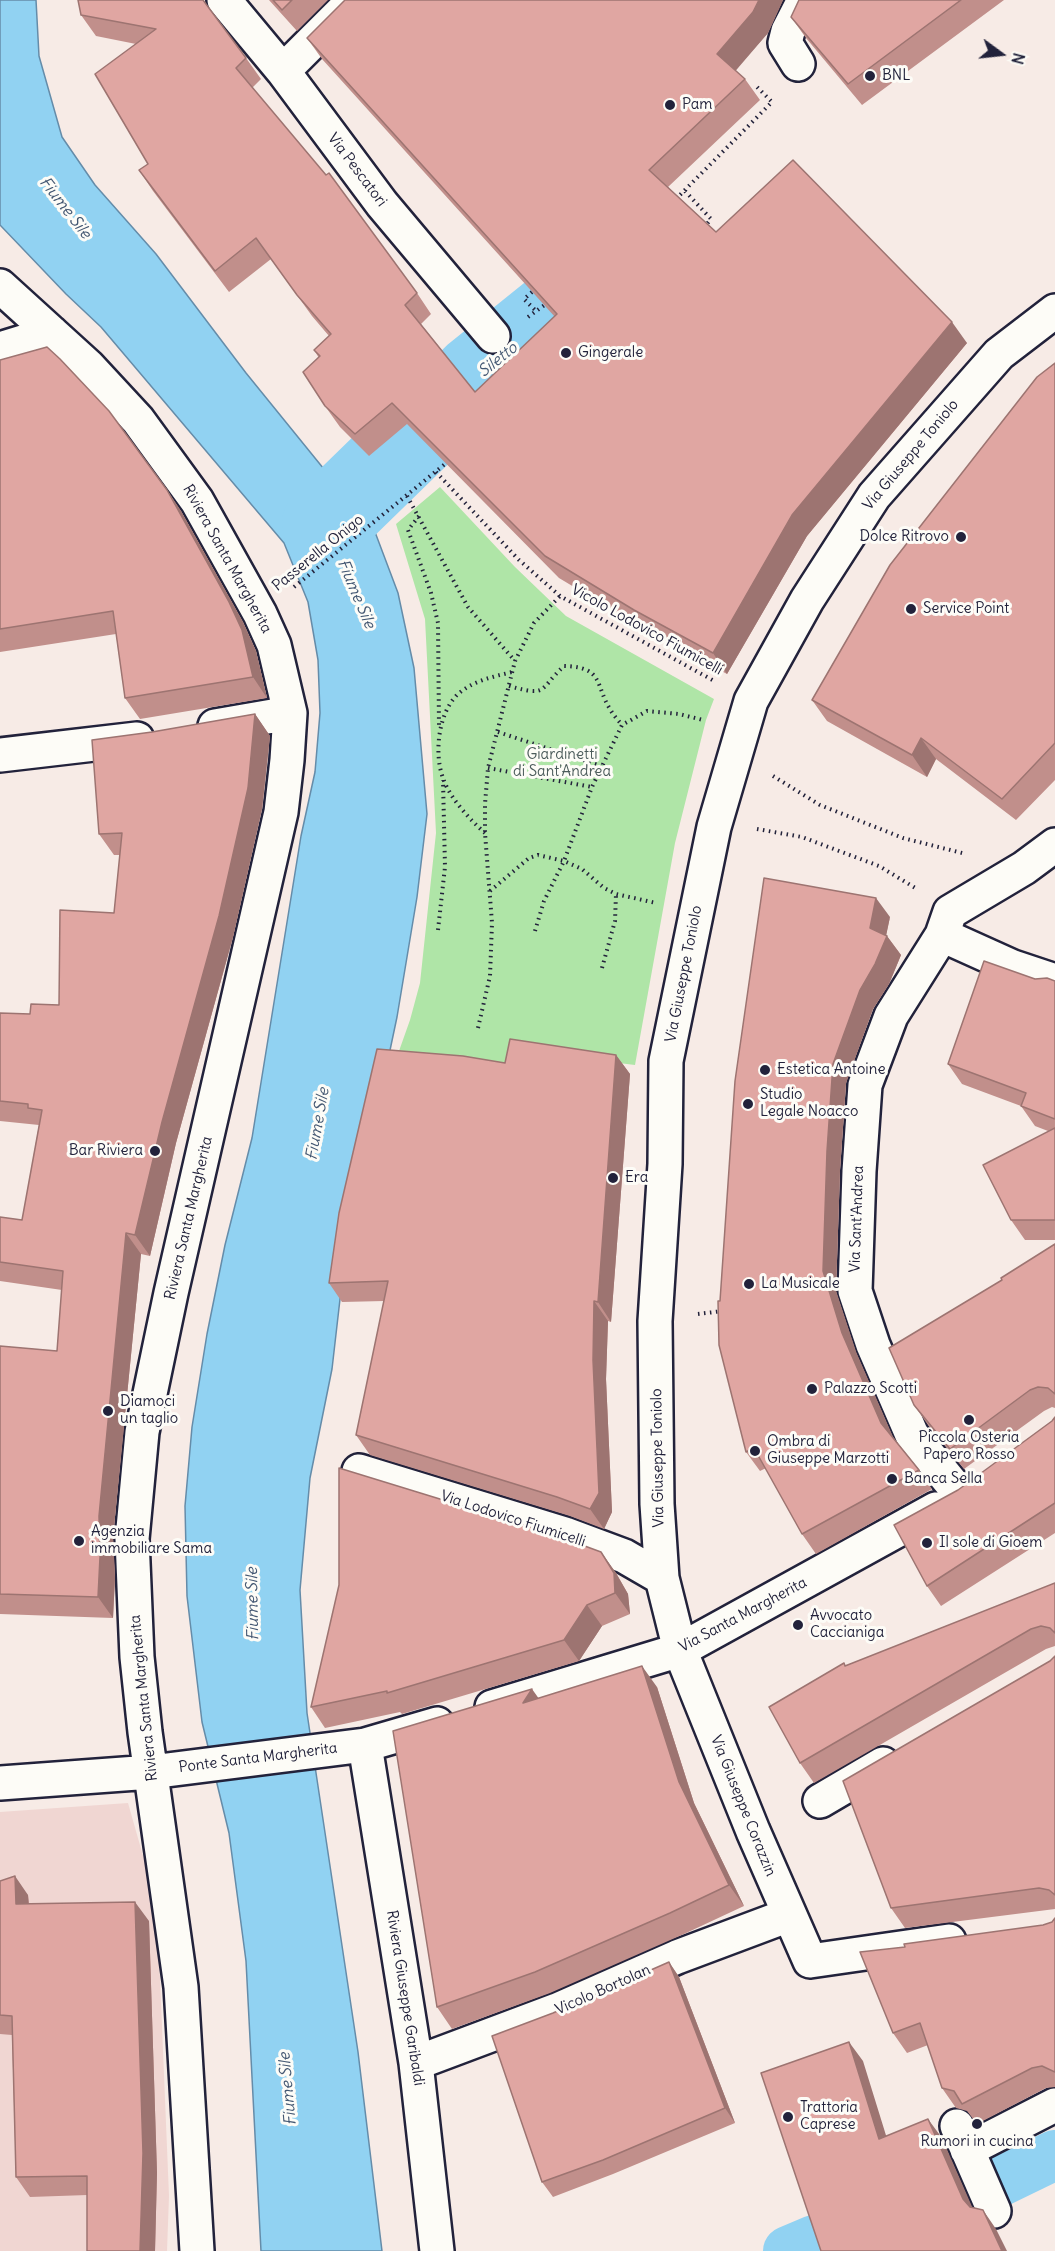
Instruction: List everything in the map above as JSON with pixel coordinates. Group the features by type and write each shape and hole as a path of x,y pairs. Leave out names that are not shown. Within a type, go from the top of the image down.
{"street":[{"name":"Via Pescatori","path":"224,0 283,71 382,204 493,336"},
{"path":"283,71 354,0"},
{"path":"798,64 785,43 788,31 804,0"},
{"name":"Riviera Santa Margherita","path":"0,286 88,366 138,420 197,501 260,614 274,645 290,713 281,812 171,1293 142,1432 132,1539 137,1657 145,1732 181,1987 197,2251"},
{"name":"Via Giuseppe Toniolo","path":"680,1650 662,1578 657,1504 655,1321 665,1164 666,1061 714,827 746,714 807,600 874,496 979,374 999,354 1055,310"},
{"path":"0,349 52,333"},
{"path":"0,755 175,733 290,713"},
{"name":"Via Sant'Andrea","path":"961,1495 912,1435 873,1346 855,1291 859,1171 865,1085 891,1016 942,935 951,912 1024,868 1055,845"},
{"path":"942,935 1013,967 1055,981"},
{"name":"Via Lodovico Fiumicelli","path":"359,1472 565,1534 624,1556 662,1578"},
{"name":"Via Santa Margherita","path":"365,1745 680,1650 961,1495 989,1474"},
{"name":"Via Giuseppe Corazzin","path":"680,1650 810,1961 974,1938"},
{"name":"Ponte Santa Margherita","path":"0,1784 151,1772 365,1745"},
{"name":"Riviera Giuseppe Garibaldi","path":"365,1745 416,2063 437,2251"},
{"path":"820,1801 910,1749"},
{"name":"Vicolo Bortolan","path":"416,2063 557,2010 677,1957 789,1915"},
{"path":"994,2211 962,2138 1055,2105"}],"path":[{"path":"670,204 772,102 756,86"},
{"path":"685,191 711,219 706,225"},
{"path":"532,292 524,299 537,312 554,298"},
{"path":"446,464 407,496 468,607 515,661"},
{"name":"Vicolo Lodovico Fiumicelli","path":"436,472 519,560 560,596 746,714"},
{"name":"Passerella Onigo","path":"260,614 407,496"},
{"path":"418,516 408,530 431,593 438,623 439,762 443,779 445,867 438,930"},
{"path":"478,1028 490,976 492,923 485,833 488,768 515,661 534,623 560,596"},
{"path":"509,686 536,692 544,689 564,666 584,669 600,682 609,708 622,725"},
{"path":"439,728 447,709 462,691 483,679 512,672"},
{"path":"535,931 544,901 564,861 592,787 622,725 646,711 679,714 746,714"},
{"path":"498,732 601,766"},
{"path":"488,768 592,787"},
{"path":"769,786 772,776 820,805 903,838 942,848"},
{"path":"443,779 468,819 485,833"},
{"path":"754,840 760,819"},
{"path":"757,829 802,837 879,866 920,890"},
{"path":"489,891 529,858 538,855 564,861 582,869 604,888 616,894 696,910"},
{"path":"602,968 615,921 616,894"},
{"path":"706,1313 728,1310"}],"shaded area":[{"path":"128,1803 157,1905 169,2196 167,2251 0,2251 0,1812"}],"green space":[{"name":"Giardinetti di Sant'Andrea","path":"440,487 515,567 566,616 714,699 706,720 675,843 635,1065 522,1051 518,1082 399,1051 420,983 436,833 425,619 396,524"}],"water":[{"name":"Fiume Sile","path":"0,0 36,0 39,56 62,137 95,185 156,254 246,373 375,532 398,593 414,668 427,814 417,897 397,1017 343,1273 332,1369 310,1478 300,1590 307,1713 358,2052 382,2251 261,2251 246,1961 229,1833 202,1722 187,1596 185,1506 192,1427 207,1334 225,1245 252,1138 301,836 315,772 320,713 318,660 308,602 284,543 101,327 0,225"}],"building":[{"path":"78,0 203,0 246,58 236,68 326,175 329,173 417,293 405,305 475,392 557,314 307,38 345,0 759,0 753,12 717,54 745,79 649,170 716,232 793,160 952,322 792,515 713,653 634,610 545,556 392,403 355,434 325,406 303,372 320,356 314,350 331,334 297,295 256,238 215,271 139,170 148,164 95,74 156,29 81,15"},
{"path":"273,0 292,0 282,10"},
{"path":"799,0 961,0 848,84 791,17"},
{"path":"47,347 109,411 167,490 242,630 253,677 125,698 113,611 0,629 0,360"},
{"path":"1055,363 1055,743 1002,799 921,738 912,755 812,700 890,565 1037,377"},
{"path":"255,714 248,788 219,916 162,1122 135,1235 126,1233 99,1516 98,1597 0,1594 0,1346 57,1351 63,1271 0,1262 0,1217 22,1220 42,1110 28,1108 28,1104 0,1101 0,1013 30,1014 31,1004 59,1005 60,910 114,913 122,833 99,834 92,740"},
{"path":"764,878 876,898 870,928 887,936 860,990 833,1064 823,1271 842,1333 881,1423 919,1470 802,1534 754,1448 746,1452 719,1345 718,1301 720,1301 735,1081"},
{"path":"984,961 1035,979 1047,978 1055,981 1055,1119 1021,1106 1026,1093 948,1064"},
{"path":"510,1039 616,1055 598,1302 594,1301 593,1360 599,1493 590,1509 356,1435 388,1281 329,1283 339,1213 377,1049 463,1056 505,1063"},
{"path":"1055,1128 1055,1220 1011,1220 983,1165"},
{"path":"1055,1244 1055,1394 1048,1388 1038,1387 1030,1390 950,1449 914,1405 889,1348 1002,1280 1001,1278"},
{"path":"1055,1417 1055,1503 927,1586 894,1525 958,1490"},
{"path":"339,1468 544,1531 601,1552 614,1573 615,1593 587,1605 564,1640 387,1693 387,1691 311,1707 339,1585"},
{"path":"1055,1583 1055,1633 1050,1628 1041,1626 1031,1629 800,1763 769,1707 844,1663 845,1666"},
{"path":"1055,1656 1055,1895 1049,1890 1039,1888 891,1908 843,1781"},
{"path":"642,1666 679,1782 729,1885 535,1972 437,2007 393,1731 532,1689 523,1703"},
{"path":"15,1876 16,1904 135,1902 143,2153 140,2251 87,2251 87,2176 16,2177 12,2016 0,2015 0,1881"},
{"path":"1055,1918 1055,2072 1042,2066 1032,2068 962,2104 954,2091 942,2088 920,2023 893,2033 860,1952 1043,1925 1052,1922"},
{"path":"669,1962 725,2108 603,2160 542,2182 492,2036 553,2013"},
{"path":"849,2042 879,2139 928,2119 963,2199 970,2207 983,2210 1002,2251 821,2251 761,2073"}],"waterway":[{"name":"Siletto","path":"325,524 476,377 646,240"},
{"path":"989,2187 1055,2155"},
{"path":"788,2251 814,2240"}],"place":[{"name":"BNL","path":"870,76"},
{"name":"Pam","path":"670,105"},
{"name":"Gingerale","path":"566,353"},
{"name":"Dolce Ritrovo","path":"961,537"},
{"name":"Service Point","path":"911,609"},
{"name":"Estetica Antoine","path":"765,1070"},
{"name":"Studio Legale Noacco","path":"748,1104"},
{"name":"Bar Riviera","path":"155,1151"},
{"name":"Era","path":"613,1178"},
{"name":"La Musicale","path":"749,1284"},
{"name":"Palazzo Scotti","path":"812,1389"},
{"name":"Diamoci un taglio","path":"108,1411"},
{"name":"Piccola Osteria Papero Rosso","path":"969,1420"},
{"name":"Ombra di Giuseppe Marzotti","path":"755,1451"},
{"name":"Banca Sella","path":"892,1479"},
{"name":"Agenzia immobiliare Sama","path":"79,1541"},
{"name":"Il sole di Gioem","path":"927,1543"},
{"name":"Avvocato Caccianiga","path":"798,1625"},
{"name":"Trattoria Caprese","path":"788,2117"},
{"name":"Rumori in cucina","path":"977,2124"}]}
